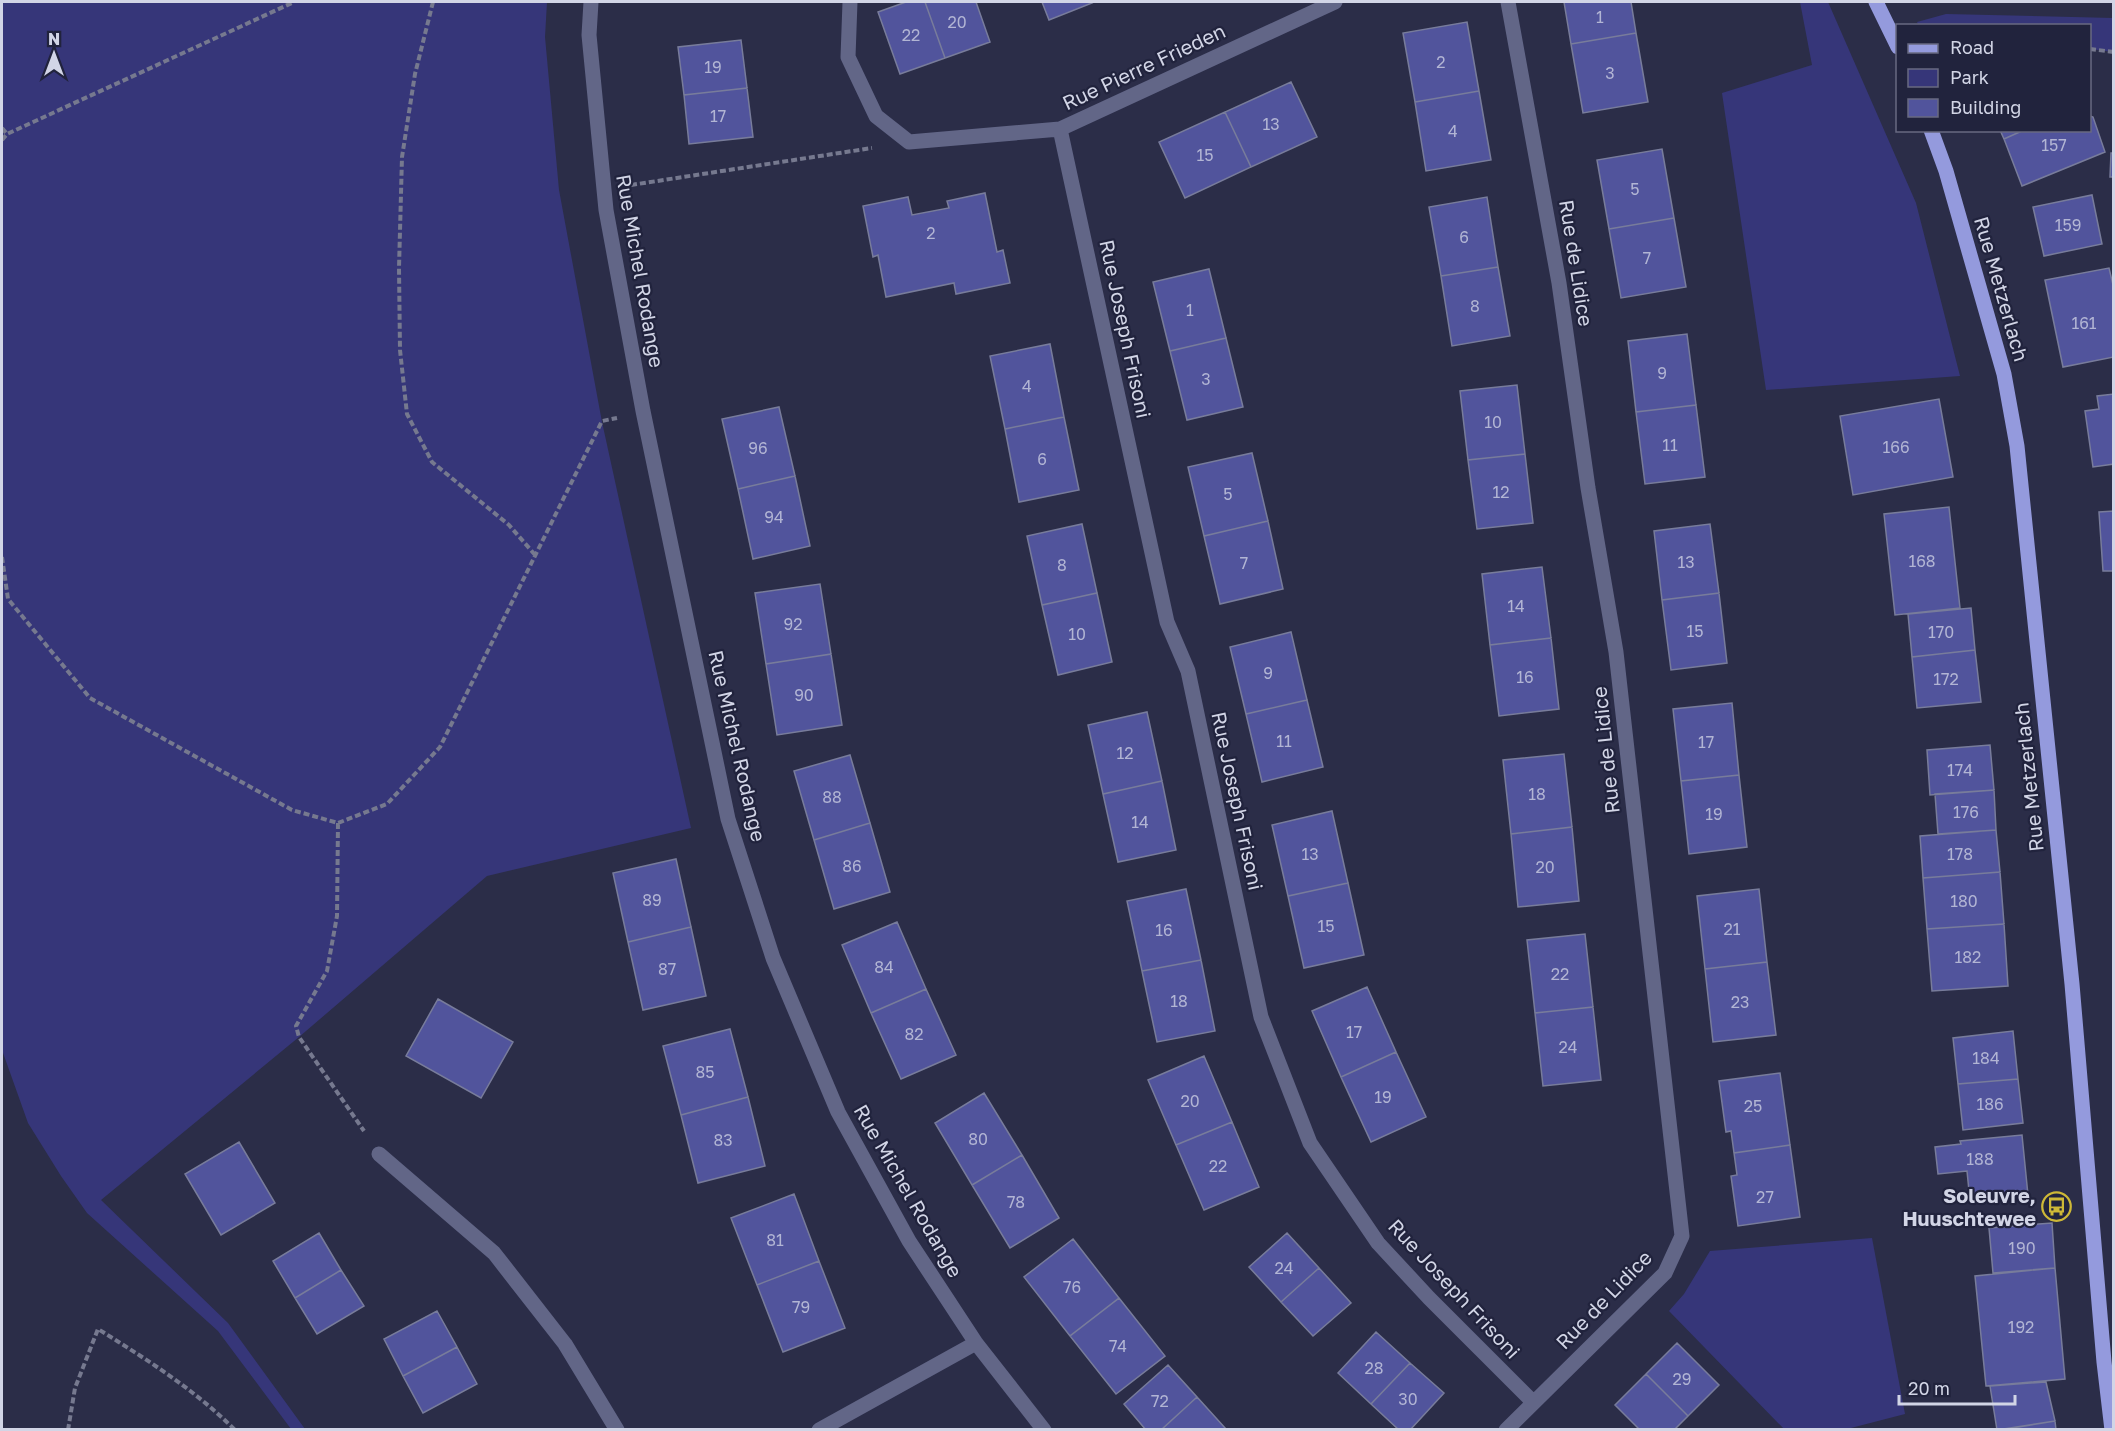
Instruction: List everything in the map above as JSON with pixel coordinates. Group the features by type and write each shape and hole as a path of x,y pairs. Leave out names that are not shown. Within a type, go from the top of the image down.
{"main road":[{"path":"1876,2 1896,43"},
{"name":"Rue Metzerlach","path":"1932,132 1946,171 2004,374 2017,446 2072,984 2104,1362 2112,1430"}],"street":[{"name":"Rue Michel Rodange","path":"591,2 589,35 603,189 643,411 728,819 773,958 838,1112 909,1241 976,1344 1044,1430"},
{"path":"850,2 848,57 876,116 909,142"},
{"name":"Rue Pierre Frieden","path":"909,142 1060,129 1335,2"},
{"name":"Rue de Lidice","path":"1506,1430 1665,1273 1682,1236 1616,651 1588,488 1559,283 1508,2"},
{"name":"Rue Joseph Frisoni","path":"1060,129 1167,622 1188,671 1261,1017 1310,1143 1378,1243 1429,1298 1533,1402"},
{"path":"380,1154 494,1253 565,1344 617,1430"},
{"path":"819,1430 976,1344"}],"path":[{"path":"2,140 7,134 294,2"},
{"path":"434,2 415,74 402,157 399,268 400,350 407,414 432,462 509,525 536,556"},
{"path":"2091,49 2114,52"},
{"path":"2,128 7,134"},
{"path":"603,189 909,142"},
{"path":"2,556 8,598 90,698 292,810 338,823 387,804 440,747 602,422 643,411"},
{"path":"338,823 338,916 327,971 296,1026 299,1037 380,1154"},
{"path":"68,1430 75,1388 98,1329 162,1369 217,1411 235,1430"}],"green space":[{"path":"2,2 547,2 545,37 559,190 602,422 691,828 487,876 299,1037 101,1200 228,1323 305,1429 291,1429 218,1331 87,1213 28,1123 2,1050"},
{"path":"1800,2 1828,2 1916,203 1960,376 1766,390 1722,93 1812,65"},
{"path":"1946,14 2113,18 2113,52 2091,49 2091,24 1918,24 1917,22"},
{"path":"1872,1238 1905,1414 1847,1429 1784,1429 1669,1311 1684,1294 1710,1251"}],"building":[{"path":"906,2 925,2 945,58 900,74 878,12"},
{"path":"925,2 976,2 990,42 945,58"},
{"path":"1042,2 1091,2 1092,3 1049,20"},
{"path":"1564,2 1631,2 1636,33 1571,44"},
{"path":"1467,22 1479,91 1415,102 1403,33"},
{"path":"1636,33 1648,102 1583,113 1571,44"},
{"path":"741,40 747,88 684,95 678,47"},
{"path":"1291,82 1317,137 1251,167 1225,112"},
{"path":"747,88 753,137 689,144 684,95"},
{"path":"1479,91 1491,160 1426,171 1415,102"},
{"path":"1225,112 1251,167 1185,198 1159,142"},
{"path":"2091,116 2105,152 2022,186 2004,139 2020,132 2091,132"},
{"path":"2001,132 2020,132 2004,139"},
{"path":"1662,149 1674,218 1609,229 1597,160"},
{"path":"2111,153 2114,153 2114,177 2110,177"},
{"path":"985,193 997,252 1003,250 1010,283 956,294 954,283 886,297 878,255 873,257 863,206 908,197 912,215 949,208 947,201"},
{"path":"2092,195 2102,244 2044,256 2033,207"},
{"path":"1487,197 1498,267 1441,276 1429,207"},
{"path":"1674,218 1686,287 1621,298 1609,229"},
{"path":"1498,267 1510,336 1452,346 1441,276"},
{"path":"2109,268 2114,289 2114,357 2063,367 2045,280"},
{"path":"1209,269 1226,338 1170,351 1153,282"},
{"path":"1687,334 1696,405 1636,412 1628,341"},
{"path":"1226,338 1243,407 1187,420 1170,351"},
{"path":"1050,344 1064,417 1005,429 990,356"},
{"path":"1517,385 1525,454 1468,460 1460,391"},
{"path":"2114,394 2114,464 2093,467 2085,411 2099,409 2097,396"},
{"path":"1939,399 1953,477 1853,495 1840,416"},
{"path":"1696,405 1705,477 1645,484 1636,412"},
{"path":"779,407 795,476 738,489 722,419"},
{"path":"1064,417 1079,490 1019,502 1005,429"},
{"path":"1252,453 1268,521 1204,536 1188,467"},
{"path":"1525,454 1533,523 1477,529 1468,460"},
{"path":"795,476 810,546 753,559 738,489"},
{"path":"1949,507 1960,608 1895,615 1884,514"},
{"path":"2114,511 2114,571 2103,571 2099,512"},
{"path":"1268,521 1283,589 1220,604 1204,536"},
{"path":"1082,524 1097,593 1042,605 1027,536"},
{"path":"1710,524 1719,593 1662,600 1654,531"},
{"path":"1542,567 1551,638 1490,645 1482,574"},
{"path":"820,584 831,654 766,664 755,593"},
{"path":"1097,593 1112,662 1058,675 1042,605"},
{"path":"1719,593 1727,663 1671,670 1662,600"},
{"path":"1971,608 1975,650 1912,657 1908,614"},
{"path":"1291,632 1307,700 1246,714 1230,647"},
{"path":"1551,638 1559,709 1499,716 1490,645"},
{"path":"1975,650 1981,702 1917,708 1912,657"},
{"path":"831,654 842,725 777,735 766,664"},
{"path":"1307,700 1323,767 1262,782 1246,714"},
{"path":"1732,703 1739,775 1681,781 1673,709"},
{"path":"1147,712 1162,781 1103,794 1088,725"},
{"path":"1990,745 1994,790 1930,795 1927,750"},
{"path":"1564,754 1572,827 1511,834 1503,760"},
{"path":"850,755 870,823 814,840 794,771"},
{"path":"1739,775 1747,847 1689,854 1681,781"},
{"path":"1162,781 1176,850 1118,862 1103,794"},
{"path":"1994,790 1996,830 1938,834 1935,794"},
{"path":"1332,811 1348,883 1288,896 1272,825"},
{"path":"870,823 890,892 834,909 814,840"},
{"path":"1572,827 1579,901 1518,907 1511,834"},
{"path":"1996,830 2000,872 1923,878 1920,836"},
{"path":"676,859 691,927 628,942 613,873"},
{"path":"2000,872 2004,924 1927,929 1923,878"},
{"path":"1348,883 1364,955 1304,968 1288,896"},
{"path":"1186,889 1201,960 1142,971 1127,901"},
{"path":"1759,889 1767,962 1705,969 1697,896"},
{"path":"897,922 926,989 871,1013 842,945"},
{"path":"2004,924 2008,986 1932,991 1927,929"},
{"path":"691,927 706,996 643,1010 628,942"},
{"path":"1585,934 1593,1007 1535,1013 1527,940"},
{"path":"1201,960 1215,1031 1157,1042 1142,971"},
{"path":"1767,962 1776,1035 1713,1042 1705,969"},
{"path":"1367,987 1396,1052 1341,1077 1312,1011"},
{"path":"926,989 956,1055 901,1079 871,1013"},
{"path":"438,999 513,1042 481,1098 406,1056"},
{"path":"1593,1007 1601,1080 1543,1086 1535,1013"},
{"path":"730,1029 748,1097 681,1115 663,1046"},
{"path":"2013,1031 2018,1079 1958,1084 1953,1038"},
{"path":"1396,1052 1426,1117 1371,1142 1341,1077"},
{"path":"1204,1056 1232,1122 1176,1145 1148,1080"},
{"path":"1780,1073 1790,1145 1734,1153 1731,1131 1726,1132 1719,1081"},
{"path":"2018,1079 2023,1123 1963,1130 1958,1084"},
{"path":"984,1093 1022,1155 972,1185 935,1123"},
{"path":"748,1097 765,1166 698,1183 681,1115"},
{"path":"1232,1122 1259,1187 1204,1210 1176,1145"},
{"path":"2022,1135 2028,1195 1970,1201 1967,1171 1938,1174 1935,1147 1961,1144 1960,1141"},
{"path":"239,1142 275,1203 221,1235 185,1174"},
{"path":"1790,1145 1800,1217 1738,1226 1731,1176 1737,1175 1734,1153"},
{"path":"1022,1155 1059,1218 1010,1248 972,1185"},
{"path":"794,1194 819,1261 757,1285 731,1218"},
{"path":"2052,1223 2055,1268 1993,1273 1989,1228"},
{"path":"319,1233 341,1270 295,1298 273,1261"},
{"path":"1287,1233 1319,1268 1281,1302 1249,1267"},
{"path":"1073,1239 1119,1298 1070,1336 1024,1277"},
{"path":"819,1261 845,1328 783,1352 757,1285"},
{"path":"1319,1268 1351,1303 1313,1336 1281,1302"},
{"path":"2055,1268 2065,1379 1986,1386 1975,1276"},
{"path":"341,1270 364,1306 317,1334 295,1298"},
{"path":"1119,1298 1165,1356 1116,1394 1070,1336"},
{"path":"437,1311 457,1347 403,1376 384,1339"},
{"path":"1376,1332 1410,1363 1371,1404 1338,1373"},
{"path":"1677,1343 1719,1385 1688,1416 1646,1374"},
{"path":"457,1347 477,1384 423,1413 403,1376"},
{"path":"1410,1363 1444,1393 1410,1430 1399,1430 1371,1404"},
{"path":"1168,1365 1197,1397 1161,1430 1146,1430 1124,1404"},
{"path":"1646,1374 1688,1416 1674,1430 1640,1430 1615,1405"},
{"path":"2046,1382 2055,1421 1997,1430 1990,1386"},
{"path":"1197,1397 1226,1429 1161,1430"},
{"path":"2055,1421 2056,1430 2000,1430"}],"place":[{"name":"Soleuvre, Huuschtewee","path":"2057,1207"}]}
